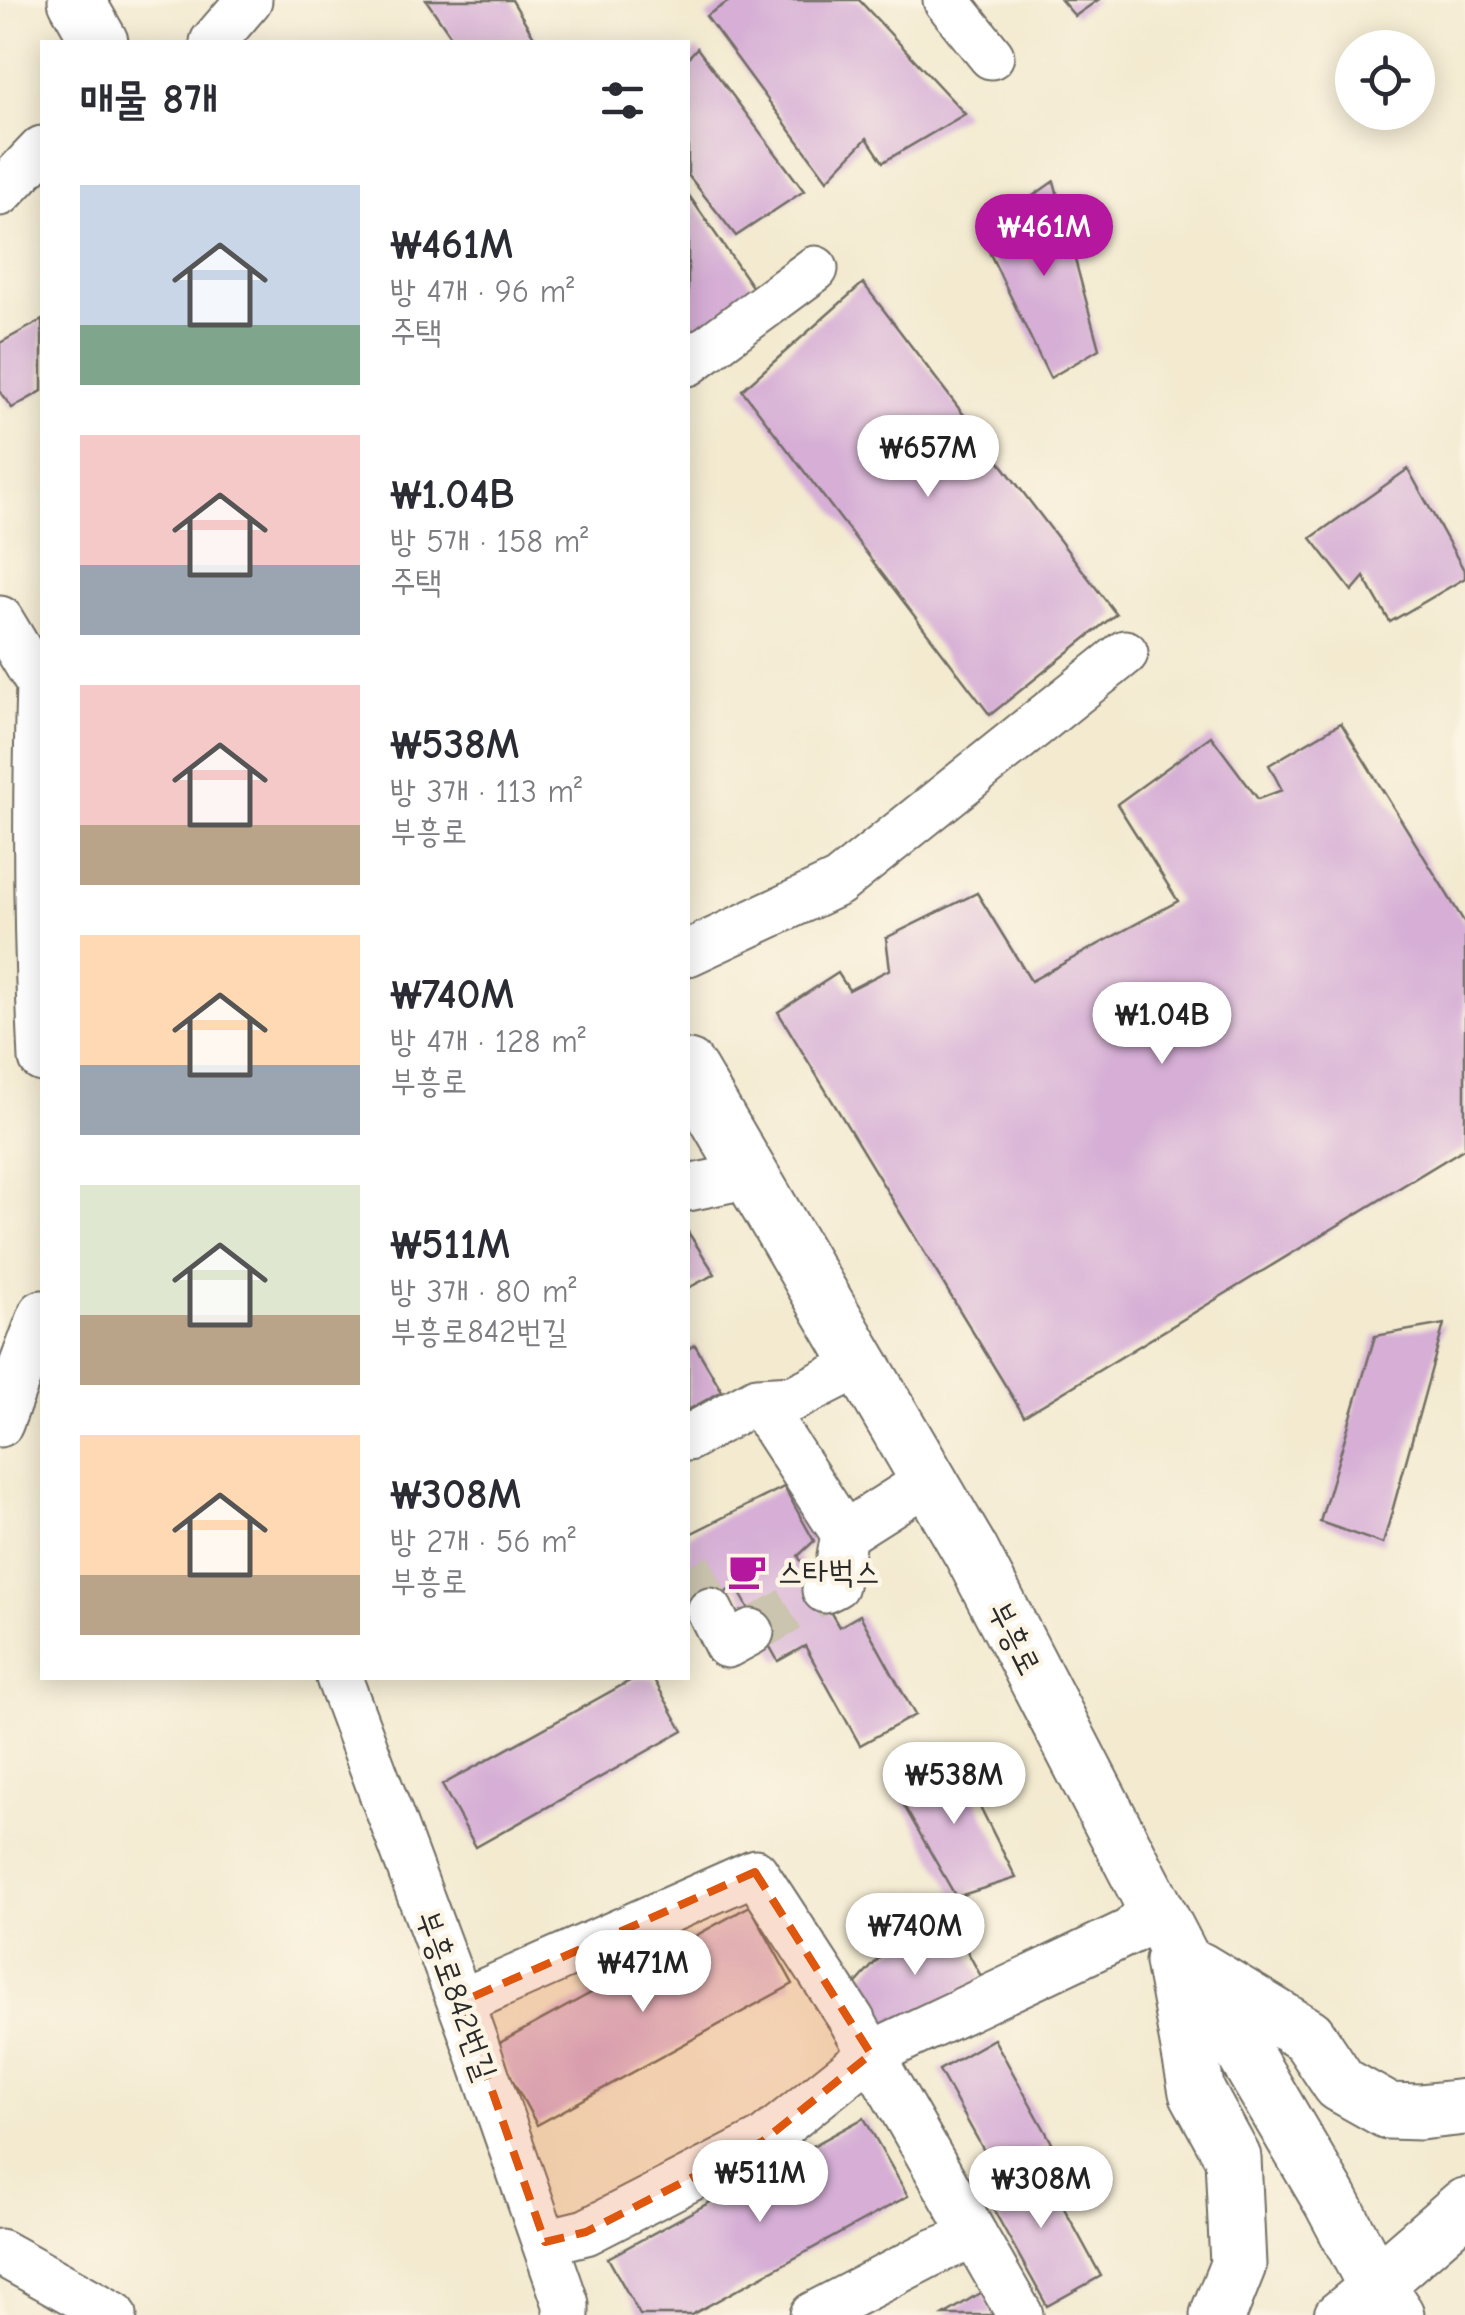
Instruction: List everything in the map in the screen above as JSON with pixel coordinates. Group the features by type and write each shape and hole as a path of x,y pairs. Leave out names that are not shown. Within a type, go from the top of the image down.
{"main road":[{"path":"76,0 99,40"},
{"name":"부흥로","path":"690,1071 970,1552 1167,1932 1331,2201 1369,2305"},
{"path":"1167,1932 1308,2036 1340,2084 1388,2111 1465,2108"},
{"path":"1167,1932 1197,2092 1233,2158 1238,2264 1218,2315"},
{"path":"1369,2305 1465,2206"}],"street":[{"path":"216,40 249,0"},
{"path":"946,0 991,56"},
{"path":"0,193 40,151"},
{"path":"690,362 814,269"},
{"path":"0,619 40,684"},
{"path":"690,952 838,882 1125,653"},
{"path":"40,737 36,942 40,1020"},
{"path":"690,1188 750,1175"},
{"path":"0,1424 40,1318"},
{"path":"690,1437 757,1400 794,1398 861,1364"},
{"path":"757,1400 844,1534 834,1585 825,1590"},
{"path":"844,1534 928,1480"},
{"path":"710,1611 728,1645 751,1632"},
{"name":"부흥로842번길","path":"340,1680 460,2002 566,2304 566,2315"},
{"path":"460,2002 755,1872 871,2054 1020,2315"},
{"path":"544,2242 586,2232 763,2141 871,2054 1131,1932 1167,1932"},
{"path":"812,2315 936,2251 975,2236"},
{"path":"0,2252 114,2315"}],"highlighted area":[{"path":"755,1872 871,2054 763,2141 586,2232 545,2242 461,2002"}],"building":[{"path":"426,0 512,0 536,40 454,40"},
{"path":"731,0 859,0 965,114 883,162 867,138 827,180 706,16"},
{"path":"1061,0 1098,0 1075,16"},
{"path":"697,48 804,191 736,236 690,178 690,56"},
{"path":"1054,181 1099,349 1050,378 980,233"},
{"path":"690,197 753,288 690,335"},
{"path":"863,283 1116,614 990,715 742,390"},
{"path":"40,321 40,392 12,408 0,392 0,343"},
{"path":"1408,469 1465,578 1390,622 1364,577 1352,591 1311,538"},
{"path":"1341,723 1465,923 1465,1148 1024,1416 778,1012 838,973 849,990 890,969 886,938 977,893 1031,981 1178,901 1117,804 1211,736 1258,799 1282,790 1269,765"},
{"path":"690,1235 715,1274 690,1287"},
{"path":"1444,1324 1383,1544 1320,1522 1375,1336"},
{"path":"695,1345 722,1391 690,1409 690,1348"},
{"name":"스타벅스","path":"784,1487 814,1541 798,1556 839,1627 860,1615 915,1715 860,1745 805,1646 778,1661 736,1586 697,1609 690,1592 690,1534"},
{"path":"631,1680 654,1680 683,1731 476,1847 442,1785"},
{"path":"954,1755 1016,1878 956,1897 890,1781"},
{"path":"750,1906 793,1984 537,2125 494,2046"},
{"path":"949,1918 983,1980 877,2038 850,1990 882,1955"},
{"path":"994,2039 1052,2143 997,2174 939,2070"},
{"path":"864,2118 908,2196 691,2315 640,2315 608,2258"},
{"path":"1036,2157 1101,2276 1047,2306 981,2187"},
{"path":"983,2291 993,2315 944,2315"}],"tunnel":[{"path":"690,1570 710,1611"},
{"path":"751,1632 825,1590"}],"place":[{"name":"스타벅스","path":"747,1571"}]}
